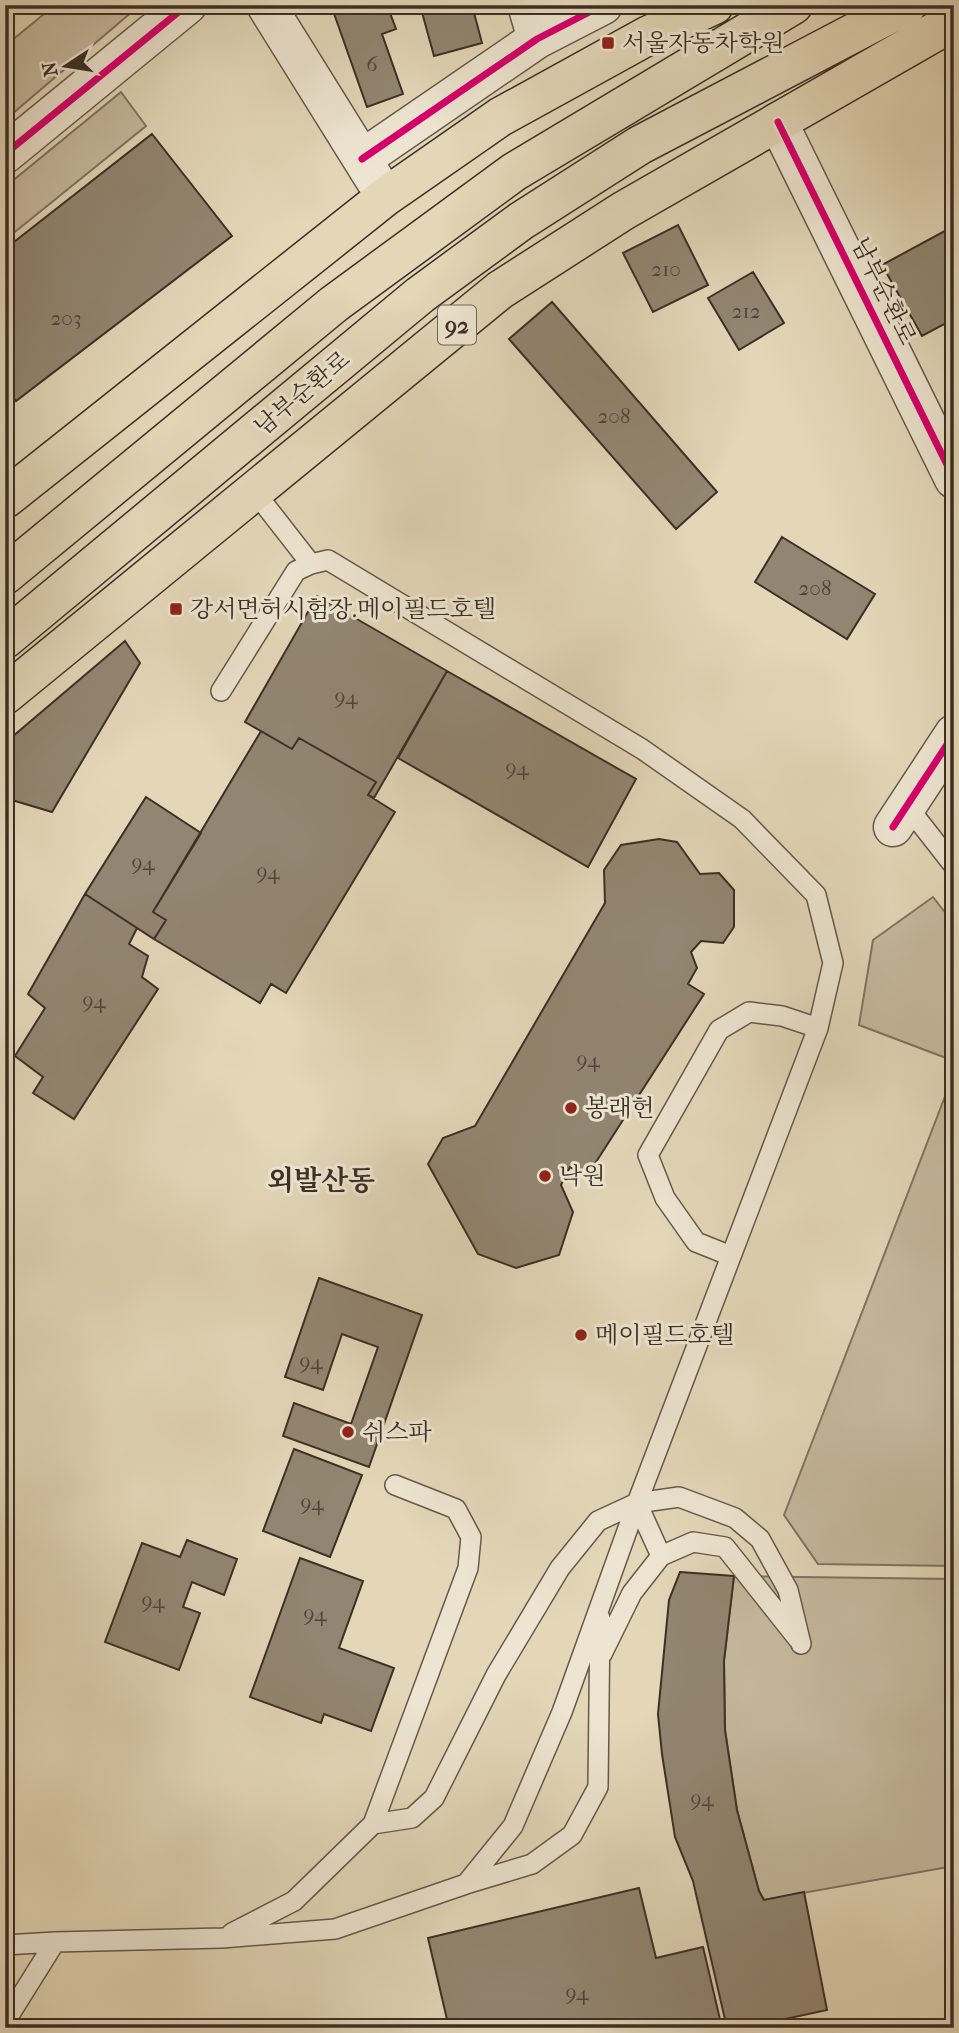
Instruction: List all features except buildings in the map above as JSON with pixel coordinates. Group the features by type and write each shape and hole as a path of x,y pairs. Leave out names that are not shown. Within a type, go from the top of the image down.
{"main road":[{"path":"5,499 385,197 500,117 649,35 714,5"},
{"name":"남부순환로","path":"5,575 334,304 514,172 793,5"},
{"name":"남부순환로","path":"5,639 420,295 521,221 640,145 907,5"},
{"name":"남부순환로","path":"5,695 500,290 622,211 954,21"}],"street":[{"path":"5,155 187,5"},
{"path":"266,5 385,197"},
{"path":"362,159 532,22 603,5"},
{"name":"남부순환로","path":"778,122 954,479"},
{"path":"900,817 954,734"}],"lane":[{"path":"254,491 311,564"},
{"path":"221,691 296,571 328,560 642,749 743,819 817,895 833,963 818,1028 637,1503 562,1712 513,1826 466,1884"},
{"path":"900,817 954,866"},
{"path":"731,1256 696,1242 664,1198 648,1155 719,1030 749,1012 782,1016 818,1028"},
{"path":"222,1938 294,1901 373,1824 468,1568 471,1537 456,1510 395,1485"},
{"path":"373,1824 412,1818 434,1798 496,1675 560,1568 598,1521 637,1503 679,1497 735,1518 760,1539 788,1590 802,1644 725,1547 693,1542 661,1556 632,1593 600,1658"},
{"path":"637,1503 661,1556"},
{"path":"5,1945 222,1938 335,1929 533,1864 572,1835 597,1787 600,1604"},
{"path":"5,2022 55,1942"}],"shaded area":[{"path":"55,5 140,5 5,120 5,46"},
{"path":"121,92 146,126 5,240 5,187"},
{"path":"933,897 954,924 954,1061 859,1025 873,940"},
{"path":"954,1073 954,1566 818,1564 784,1515"},
{"path":"734,1576 954,1579 954,1866 764,1900 759,1891 737,1810 725,1730 724,1661"}],"cycle path":[{"path":"5,154 187,5"},
{"path":"362,159 537,39 603,5"},
{"path":"778,122 954,479"},
{"path":"893,827 954,734"}],"place":[{"name":"서울자동차학원","path":"608,43"},
{"name":"강서면허시험장.메이필드호텔","path":"176,609"},
{"name":"봉래헌","path":"571,1108"},
{"name":"낙원","path":"545,1176"},
{"name":"메이필드호텔","path":"581,1335"},
{"name":"쉬스파","path":"348,1432"}],"district":[{"name":"외발산동","path":"321,1180"}]}
